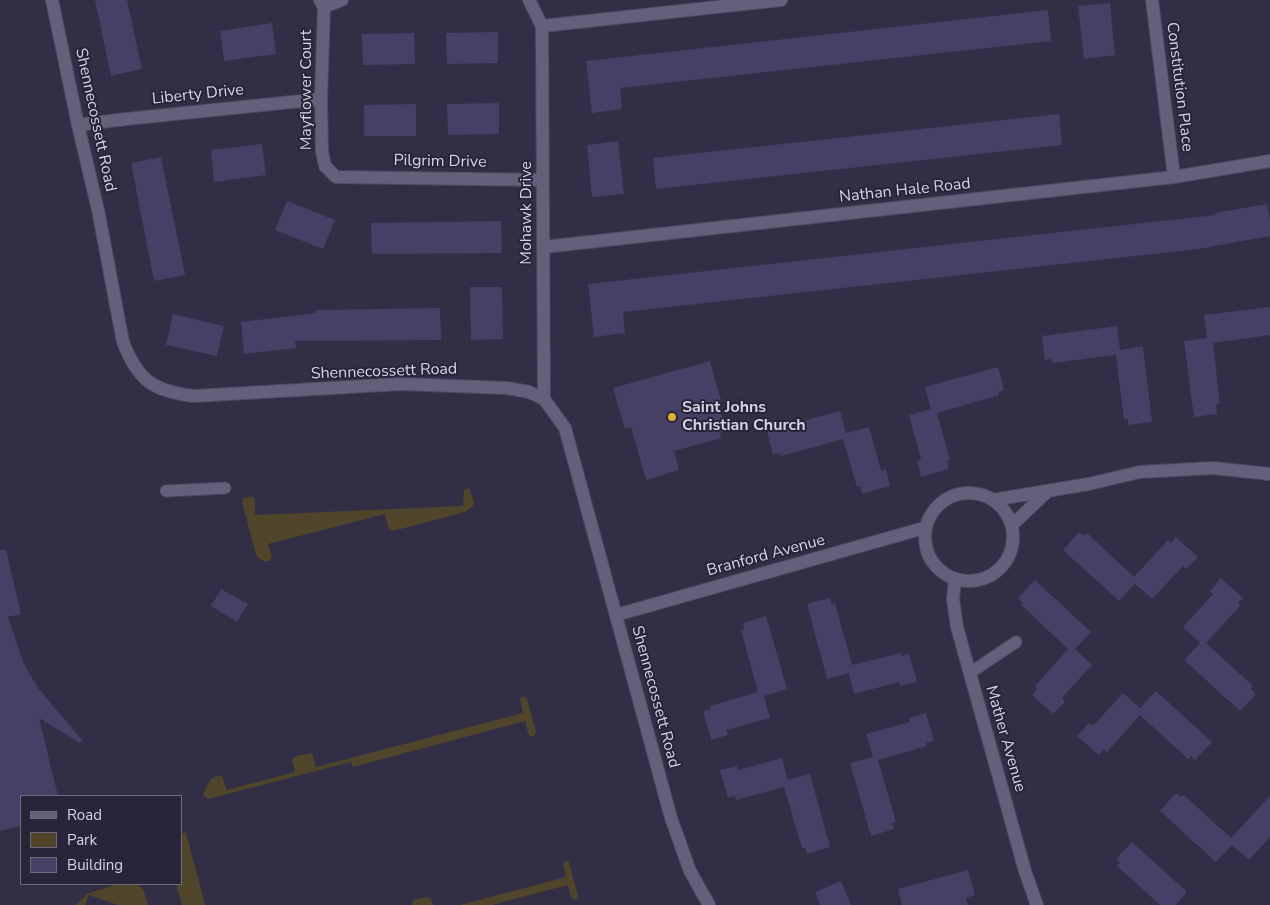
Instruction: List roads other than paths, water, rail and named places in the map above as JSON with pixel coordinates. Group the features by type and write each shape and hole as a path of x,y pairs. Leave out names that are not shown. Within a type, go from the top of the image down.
{"street":[{"name":"Shennecossett Road","path":"52,0 98,210 123,342 135,369 141,376 153,384 182,395 207,396 401,384 507,388 529,392 544,399 565,428 671,818 690,872 709,905"},
{"path":"322,3 342,0"},
{"path":"529,0 542,26 781,0"},
{"name":"Constitution Place","path":"1152,0 1174,177"},
{"name":"Mayflower Court","path":"322,3 322,151 325,166 336,177"},
{"name":"Mohawk Drive","path":"542,26 544,399"},
{"name":"Liberty Drive","path":"78,125 321,99"},
{"name":"Nathan Hale Road","path":"544,247 1174,177 1270,161"},
{"name":"Pilgrim Drive","path":"336,177 543,180"},
{"path":"993,500 1089,484 1140,472 1213,468 1270,474"},
{"path":"1012,525 1048,491"},
{"path":"964,493 979,494 993,500 1005,511 1012,525 1014,539 1011,552 1004,565 994,574 982,580 968,582 955,580 942,573 932,562 923,537 924,528 937,507 949,498 964,493"},
{"name":"Branford Avenue","path":"616,615 924,528"},
{"name":"Mather Avenue","path":"955,580 953,599 957,627 1025,871 1037,905"}],"lane":[{"path":"166,491 225,488"},
{"path":"970,673 1016,642"}],"place":[{"name":"Saint Johns Christian Church","path":"672,417"}]}
